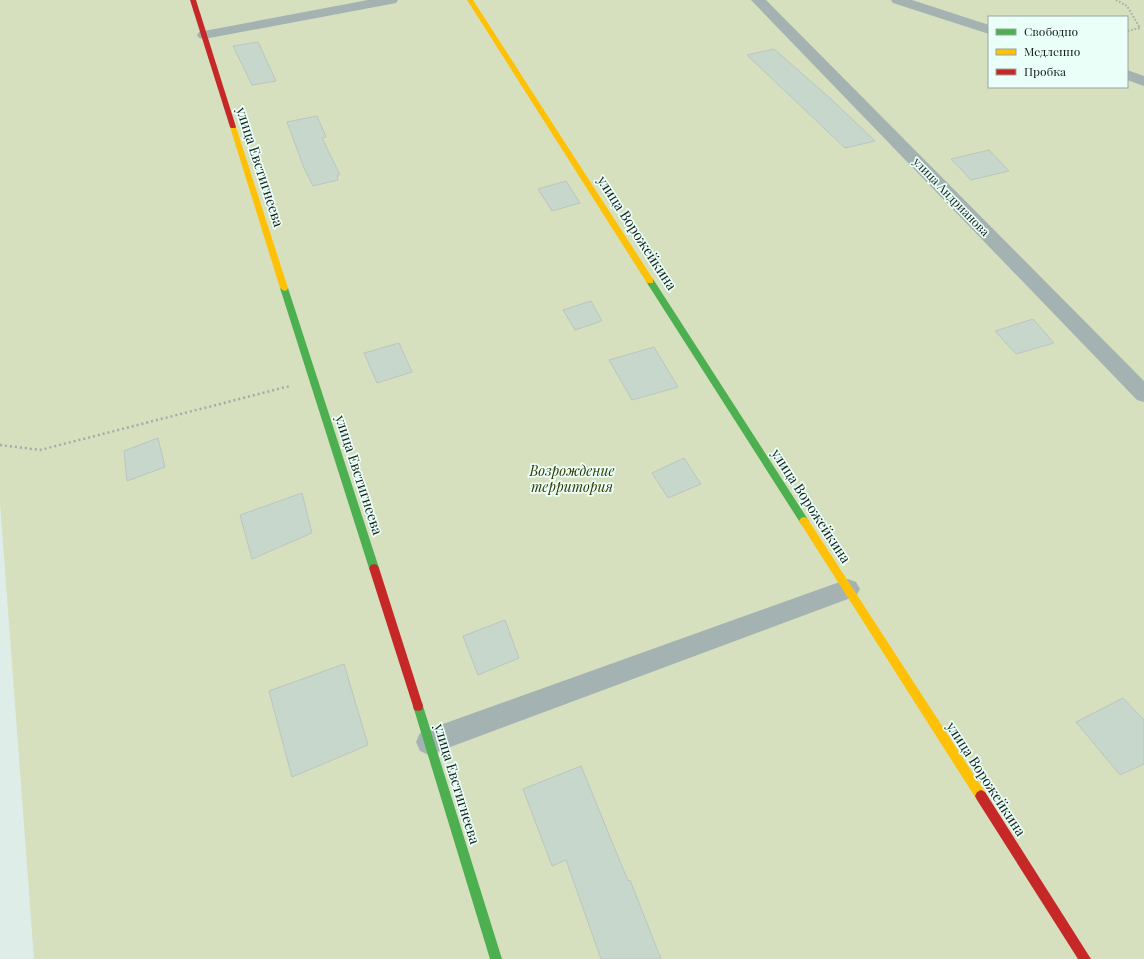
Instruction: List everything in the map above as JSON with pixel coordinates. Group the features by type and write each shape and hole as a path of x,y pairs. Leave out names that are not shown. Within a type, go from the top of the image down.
{"street":[{"name":"улица Евстигнеева","path":"193,0 429,742 496,959"},
{"path":"204,36 391,0"},
{"name":"улица Ворожейкина","path":"470,0 1085,959"},
{"name":"улица Андрианова","path":"758,0 1144,394"},
{"path":"898,0 988,30"},
{"path":"1128,75 1144,81"},
{"path":"429,742 848,589"}],"path":[{"path":"1116,0 1128,6 1140,28"},
{"path":"1128,31 1144,27"},
{"path":"0,445 40,450 314,380"}],"green space":[{"name":"Возрождение территория","path":"0,0 1144,0 1144,959 34,959 0,503"}],"building":[{"path":"258,42 276,81 252,85 233,46"},
{"path":"774,49 831,99 875,141 845,148 747,55"},
{"path":"317,116 326,137 322,138 340,175 337,175 338,180 313,186 304,168 287,122"},
{"path":"989,150 1009,171 971,180 951,159"},
{"path":"566,181 580,203 552,211 538,189"},
{"path":"591,301 602,321 575,330 563,310"},
{"path":"1033,319 1054,343 1016,354 995,331"},
{"path":"399,343 412,372 377,383 364,353"},
{"path":"654,347 678,387 632,400 609,360"},
{"path":"158,438 165,467 127,481 124,451"},
{"path":"684,458 701,484 668,498 652,473"},
{"path":"302,493 312,533 252,559 240,515"},
{"path":"505,620 519,658 478,675 463,636"},
{"path":"344,664 368,745 292,777 269,691"},
{"path":"1123,698 1144,720 1144,764 1120,775 1076,722"},
{"path":"581,766 628,881 630,880 661,959 601,959 566,860 552,866 523,789"}],"traffic: fast":[{"path":"650,281 804,521"},
{"path":"284,288 374,568"},
{"path":"418,706 496,959"}],"traffic: slow":[{"path":"470,0 650,281"},
{"path":"233,127 284,288"},
{"path":"804,521 981,796"}],"traffic: jam":[{"path":"193,0 233,127"},
{"path":"374,568 418,706"},
{"path":"981,796 1085,959"}]}
